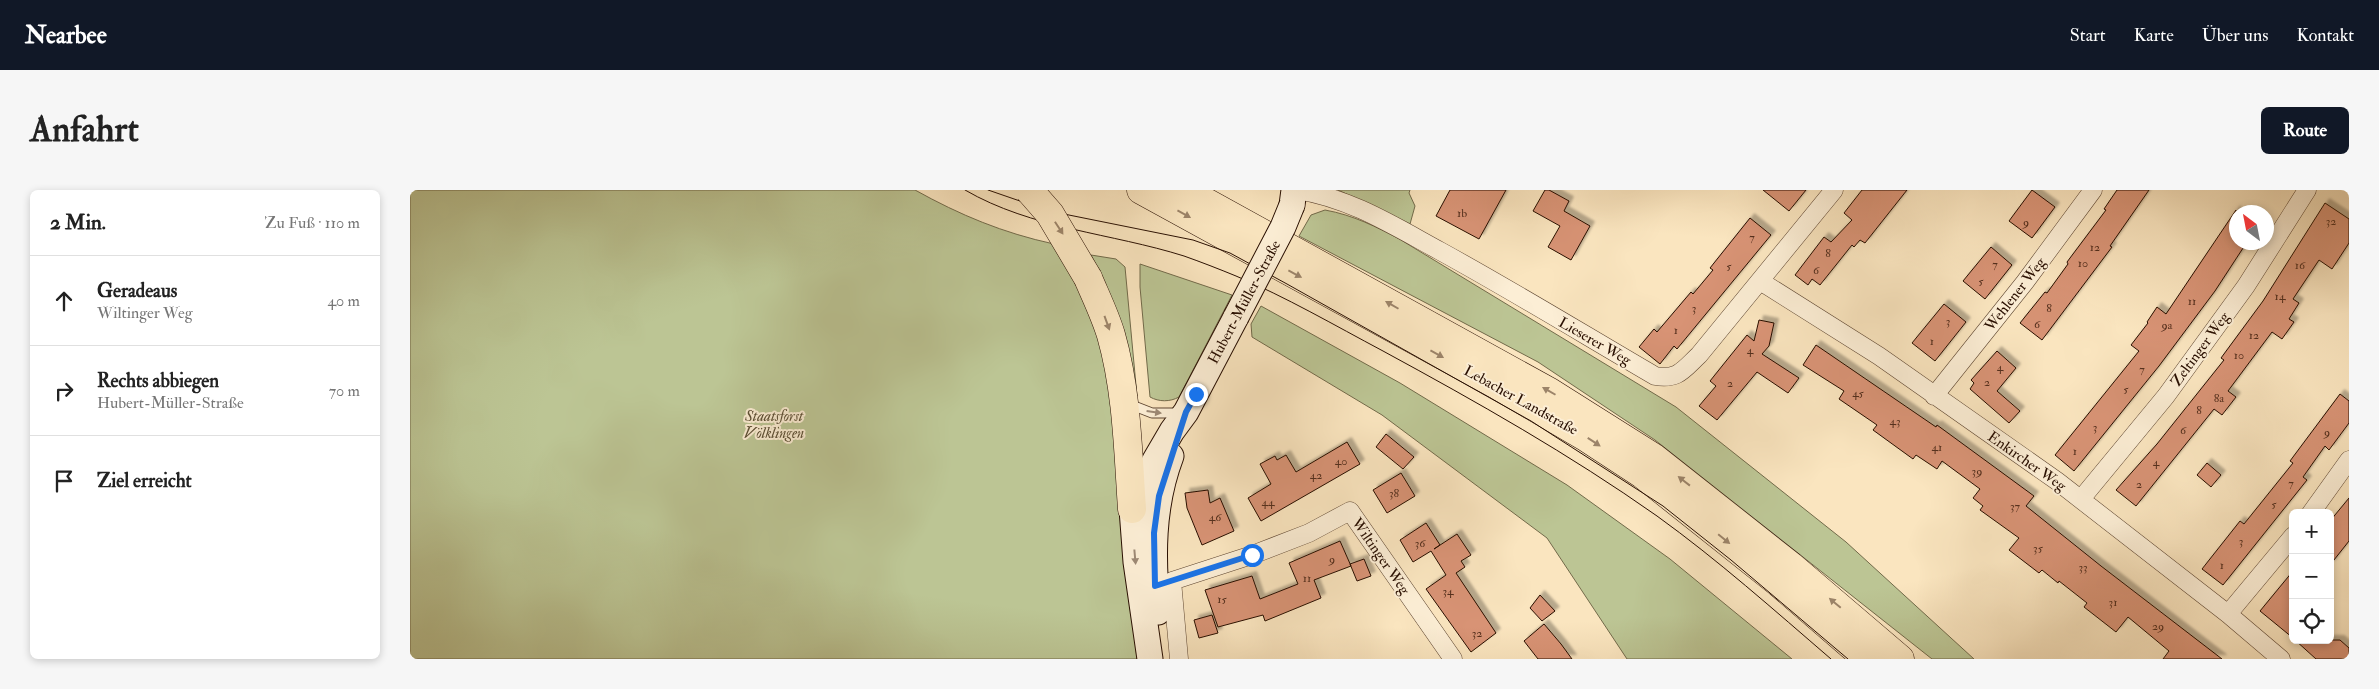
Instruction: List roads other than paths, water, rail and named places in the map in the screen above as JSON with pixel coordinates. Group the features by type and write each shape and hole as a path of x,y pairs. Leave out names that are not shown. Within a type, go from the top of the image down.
{"highway":[{"path":"1029,190 1050,214 1088,278 1110,333 1125,401 1132,509"},
{"name":"Lebacher Landstraße","path":"1141,190 1495,384 1587,438 1642,474 1778,583 1867,659"},
{"name":"Lebacher Landstraße","path":"1184,190 1550,392 1654,457 1791,566 1900,659"}],"main road":[{"name":"Hubert-Müller-Straße","path":"1132,509 1172,431 1186,412 1283,227 1294,195"},
{"name":"Hubert-Müller-Straße","path":"1163,659 1164,584 1154,533 1159,496 1186,412"},
{"path":"1132,509 1138,582 1150,659"}],"street":[{"name":"Lieserer Weg","path":"1294,195 1330,196 1372,214 1469,267 1655,376 1669,379 1679,374 1699,355 1834,190"},
{"name":"Wehlener Weg","path":"1934,396 2025,282 2094,190"},
{"name":"Zeltinger Weg","path":"2081,499 2166,396 2246,286 2307,190"},
{"name":"Enkircher Weg","path":"1760,281 1879,356 2081,499 2228,614 2281,659"},
{"path":"2314,509 2349,460"},
{"name":"Wiltinger Weg","path":"1164,584 1309,534 1350,511 1453,659"},
{"path":"2228,614 2289,541"},
{"name":"Hubert-Müller-Straße","path":"1164,584 1179,659"}],"lane":[{"path":"1125,401 1152,413 1186,412"}],"tram line":[{"path":"965,190 1017,214 1072,229 1156,248 1184,256 1236,276 1273,293 1383,351 1522,429 1624,493 1680,533 1724,568 1831,659"},
{"path":"988,190 1049,211 1193,240 1230,253 1287,284 1531,421 1663,506 1731,560 1848,659"}],"park label":[{"name":"Staatsforst Völklingen","path":"774,424"}]}
